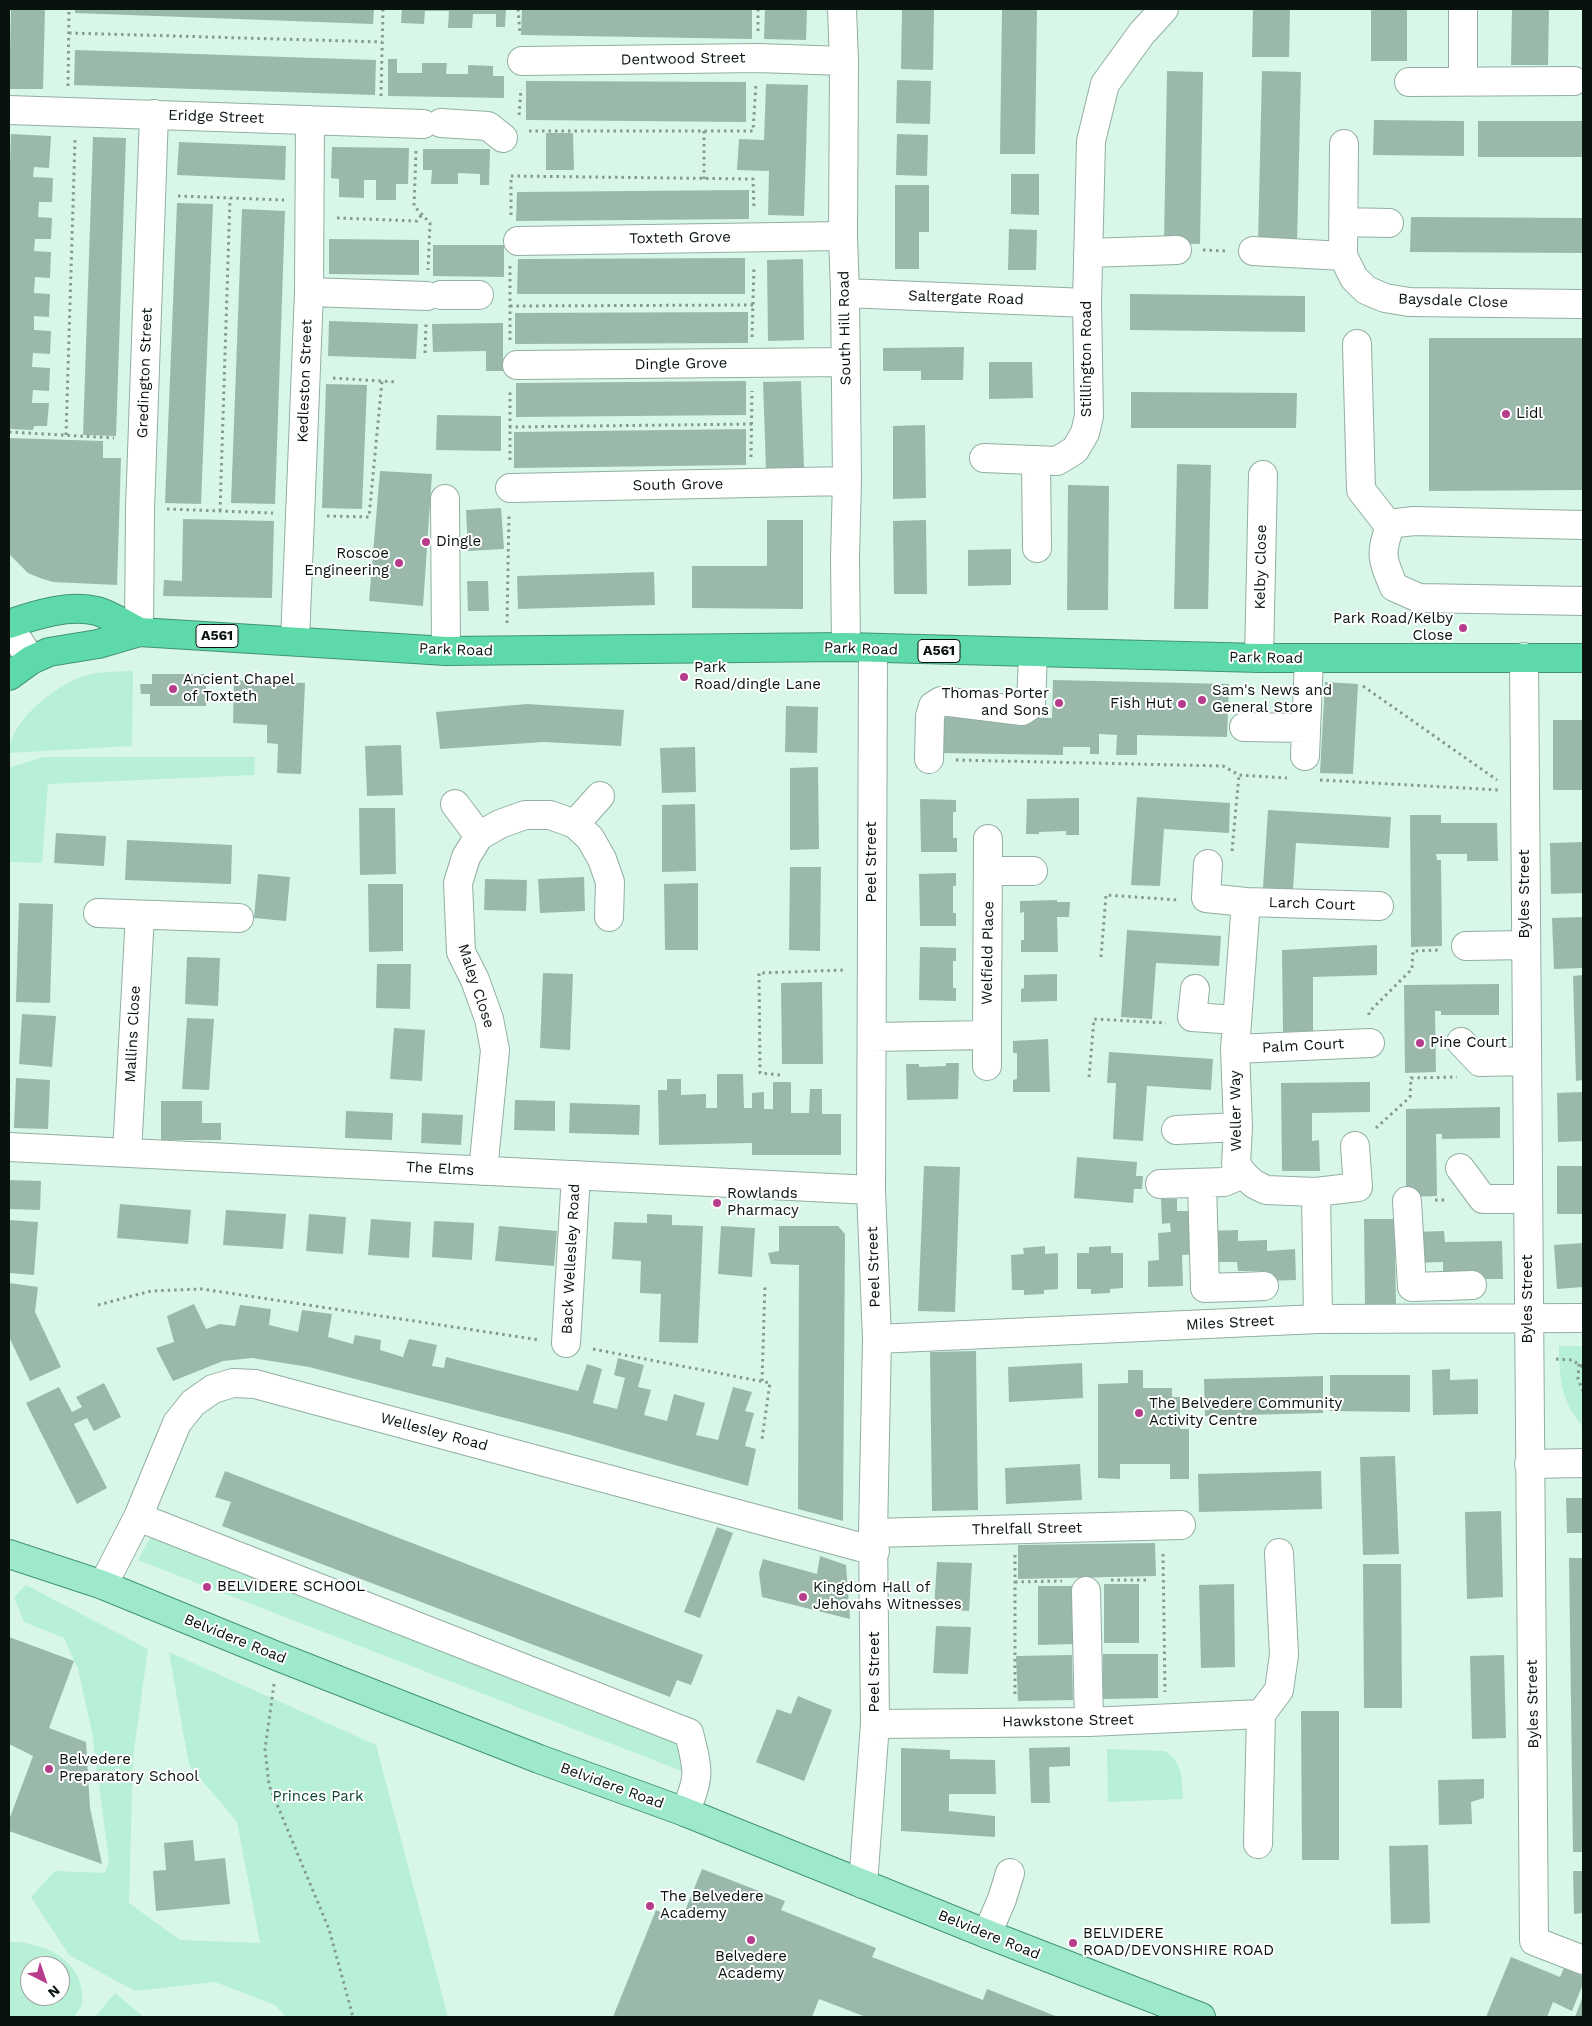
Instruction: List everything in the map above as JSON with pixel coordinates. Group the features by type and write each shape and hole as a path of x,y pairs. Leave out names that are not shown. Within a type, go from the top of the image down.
{"highway":[{"name":"Park Road","path":"9,625 36,615 61,610 97,611 139,632"},
{"name":"Park Road","path":"9,676 31,660 49,652 98,644 139,632 446,650 859,648 1259,658 1583,658"}],"main road":[{"name":"Belvidere Road","path":"13,1550 512,1748 686,1812 986,1934 1201,2017"}],"street":[{"name":"South Hill Road","path":"842,9 847,481 844,557 859,648"},
{"name":"Stillington Road","path":"984,458 1057,461 1074,450 1085,434 1089,416 1087,303 1091,141 1105,84 1142,33 1164,9"},
{"path":"1463,81 1464,9"},
{"name":"Dentwood Street","path":"522,61 758,58 844,61"},
{"path":"1409,82 1574,81"},
{"name":"Eridge Street","path":"9,110 427,124 509,129"},
{"name":"Gredington Street","path":"139,632 142,441 154,114"},
{"name":"Kedleston Street","path":"295,641 309,292 310,120"},
{"name":"Baysdale Close","path":"1344,144 1343,256 1354,278 1366,290 1385,298 1409,302 1583,304"},
{"path":"1343,222 1389,223"},
{"name":"Toxteth Grove","path":"513,241 843,236"},
{"path":"1088,253 1178,250"},
{"path":"1253,251 1343,256"},
{"path":"309,292 434,296 479,295"},
{"name":"Saltergate Road","path":"845,292 1087,303"},
{"path":"1357,344 1361,490 1390,527"},
{"name":"Dingle Grove","path":"512,366 846,362"},
{"path":"1036,460 1037,548"},
{"name":"Kelby Close","path":"1259,658 1263,475"},
{"name":"South Grove","path":"510,488 847,481"},
{"path":"445,499 446,650"},
{"path":"1583,525 1414,521 1397,523 1390,527 1384,542 1383,561 1394,587 1419,598 1583,601"},
{"path":"9,625 31,660"},
{"name":"Peel Street","path":"859,648 872,969 871,1190 877,1339 874,1542 875,1724 864,1884"},
{"path":"929,759 930,716 933,706 941,701 1022,711 1031,705 1033,653"},
{"name":"Byles Street","path":"1524,657 1534,1941 1583,1960"},
{"path":"1305,771 1305,728 1310,658"},
{"path":"1244,727 1305,728"},
{"path":"575,824 600,796"},
{"path":"455,804 480,836"},
{"name":"Maley Close","path":"482,1171 495,1050 489,1019 475,980 461,952 458,883 466,857 480,836 500,824 525,815 550,815 575,824 590,838 602,859 610,882 609,917"},
{"name":"Welfield Place","path":"987,1066 988,839"},
{"path":"1206,898 1208,864"},
{"path":"989,871 1033,871"},
{"name":"Larch Court","path":"1206,898 1246,902 1379,906"},
{"name":"Weller Way","path":"1243,1174 1236,1164 1238,1127 1235,1050 1246,902"},
{"path":"98,913 239,918"},
{"name":"Mallins Close","path":"127,1153 140,915"},
{"path":"1466,946 1526,945"},
{"path":"1195,989 1192,1017 1237,1020"},
{"path":"872,1037 987,1035"},
{"path":"1461,1042 1480,1062 1526,1061"},
{"name":"Palm Court","path":"1235,1050 1370,1043"},
{"path":"1176,1130 1238,1127"},
{"path":"1160,1184 1224,1182 1243,1174 1254,1184 1266,1190 1316,1192 1358,1187 1355,1146"},
{"name":"The Elms","path":"9,1147 871,1190"},
{"path":"1460,1168 1483,1199 1527,1199"},
{"name":"Back Wellesley Road","path":"566,1343 576,1175"},
{"path":"1202,1183 1205,1288 1259,1286"},
{"path":"1316,1192 1318,1319"},
{"path":"1407,1201 1412,1287 1464,1285"},
{"name":"Miles Street","path":"877,1339 1318,1319 1583,1318"},
{"name":"Wellesley Road","path":"103,1585 138,1517 177,1423 193,1403 213,1389 233,1383 254,1384 874,1542"},
{"path":"1529,1464 1583,1463"},
{"path":"138,1517 689,1733 698,1769 695,1789 686,1812"},
{"name":"Threlfall Street","path":"874,1542 1015,1529 1172,1525"},
{"path":"1258,1844 1260,1714 1279,1690 1284,1654 1279,1553"},
{"path":"1086,1591 1089,1722"},
{"name":"Hawkstone Street","path":"875,1724 1089,1722 1260,1714"},
{"path":"986,1934 1002,1899 1010,1873"}],"path":[{"path":"66,434 71,112 69,9"},
{"path":"381,123 383,9"},
{"path":"518,9 522,61 509,129 753,131 758,58"},
{"path":"69,33 382,42"},
{"path":"425,353 434,296 430,223 414,206 427,124"},
{"path":"704,131 704,179"},
{"path":"506,651 512,366 510,306 513,241 511,176 753,179 751,483"},
{"path":"151,194 230,198 417,221 422,214"},
{"path":"220,510 230,198"},
{"path":"1178,250 1253,251"},
{"path":"510,306 753,305"},
{"path":"306,376 397,382"},
{"path":"510,427 752,424"},
{"path":"9,432 66,434 142,441"},
{"path":"1364,658 1363,686 1499,781 1524,791"},
{"path":"929,759 1223,766 1239,774 1305,771 1524,791"},
{"path":"1233,838 1239,774"},
{"path":"1101,957 1106,895 1195,901 1206,898"},
{"path":"1370,1043 1369,1012 1412,969 1413,951 1460,950 1466,946"},
{"path":"780,1074 760,1073 759,972 872,969"},
{"path":"1089,1078 1094,1020 1179,1024 1192,1017"},
{"path":"1355,1146 1410,1097 1411,1078 1484,1076 1484,1062"},
{"path":"762,1381 765,1285"},
{"path":"98,1305 151,1291 202,1289 566,1343 762,1381 770,1383 762,1439"},
{"path":"1579,1364 1578,1379 1583,1391"},
{"path":"1165,1718 1172,1525"},
{"path":"1015,1529 1015,1722"},
{"path":"271,1697 264,1749 269,1785 329,1930 353,2017"}],"green space":[{"path":"133,671 132,746 9,753 11,740 27,715 52,693 66,684 91,674"},
{"path":"43,757 255,757 254,775 48,784 42,863 9,862 9,768"},
{"path":"1559,1346 1583,1346 1583,1426 1570,1408 1563,1389"},
{"path":"151,1536 685,1744 687,1773 138,1560"},
{"name":"Princes Park","path":"26,1585 148,1649 133,1757 129,1903 180,1940 260,1943 237,1822 189,1765 169,1652 376,1745 448,2017 286,2017 275,2005 215,1982 135,1991 69,1955 31,1897 55,1871 105,1873 109,1861 92,1732 78,1669 64,1638 24,1622 14,1597"},
{"path":"1107,1749 1165,1751 1179,1766 1183,1799 1108,1802"},
{"path":"9,1942 21,1942 45,1948 59,1956 20,1956 20,2006 70,2006 70,1966 79,1980 82,1992 82,2004 74,2017 9,2017"},
{"path":"115,1993 144,2017 95,2017"}],"building":[{"path":"11,9 45,9 43,89 9,89"},
{"path":"75,9 374,9 373,24 75,13"},
{"path":"402,9 506,9 505,27 496,27 496,14 473,14 472,28 448,28 449,11 425,11 424,24 401,23"},
{"path":"522,9 752,9 752,39 521,35"},
{"path":"765,9 807,9 806,40 764,39"},
{"path":"902,9 934,9 933,70 901,69"},
{"path":"1002,9 1037,9 1035,154 1000,154"},
{"path":"1253,9 1290,9 1289,57 1252,57"},
{"path":"1371,9 1407,9 1407,61 1371,61"},
{"path":"1512,9 1549,9 1548,65 1511,65"},
{"path":"75,50 376,60 375,95 74,85"},
{"path":"388,59 397,59 397,73 422,73 422,63 447,63 446,74 468,74 468,65 493,66 493,76 504,76 504,98 388,96"},
{"path":"1167,71 1203,72 1200,244 1164,243"},
{"path":"1262,71 1301,72 1297,244 1258,243"},
{"path":"897,80 931,81 930,124 896,123"},
{"path":"526,81 746,82 746,122 526,120"},
{"path":"766,84 808,85 804,216 768,215 769,171 737,170 739,139 764,140"},
{"path":"1374,120 1464,121 1464,156 1373,155"},
{"path":"1478,121 1583,121 1583,157 1478,157"},
{"path":"546,133 573,133 574,170 546,170"},
{"path":"11,134 51,136 49,168 34,167 33,177 53,178 52,202 39,202 38,217 52,218 51,239 35,239 34,251 51,252 50,278 35,277 34,293 50,294 49,317 34,316 34,330 51,331 50,354 33,353 32,367 50,368 49,391 33,390 32,403 49,403 47,426 34,426 33,430 9,429 9,187"},
{"path":"897,134 928,135 927,176 896,175"},
{"path":"93,137 126,138 116,436 83,435"},
{"path":"179,142 286,146 285,180 177,175"},
{"path":"332,147 409,148 408,184 396,184 396,200 376,200 376,180 364,180 364,198 339,197 339,179 331,178"},
{"path":"423,149 490,149 489,185 480,185 480,174 458,173 458,184 431,184 432,170 423,170"},
{"path":"1011,174 1039,174 1039,215 1011,214"},
{"path":"895,185 929,185 929,232 919,232 919,269 895,269"},
{"path":"749,190 749,219 516,221 517,192"},
{"path":"177,203 213,204 201,504 165,503"},
{"path":"242,209 285,211 275,504 231,503"},
{"path":"1411,217 1583,218 1583,253 1410,252"},
{"path":"1009,229 1037,230 1036,270 1008,270"},
{"path":"329,239 419,240 419,275 329,274"},
{"path":"433,245 504,245 504,277 433,276"},
{"path":"745,258 745,294 517,294 518,259"},
{"path":"803,259 804,340 768,341 767,260"},
{"path":"1130,294 1305,296 1305,332 1130,330"},
{"path":"748,312 748,343 515,344 515,313"},
{"path":"329,321 418,324 416,359 328,356"},
{"path":"503,323 503,371 486,371 486,351 433,352 432,324"},
{"name":"Lidl","path":"1429,338 1583,338 1583,490 1429,491"},
{"path":"964,347 963,380 921,380 921,371 883,371 883,348"},
{"path":"989,362 1032,362 1033,398 989,399"},
{"path":"746,381 746,415 516,417 516,383"},
{"path":"801,381 804,468 766,469 763,382"},
{"path":"326,384 367,385 362,509 322,508"},
{"path":"1131,392 1297,393 1296,428 1131,428"},
{"path":"437,415 501,416 501,451 436,450"},
{"path":"925,425 926,498 893,499 893,426"},
{"path":"746,429 746,465 514,468 514,432"},
{"path":"9,438 103,441 103,458 121,458 117,585 53,582 28,573 9,554"},
{"path":"1177,464 1211,465 1208,609 1174,609"},
{"name":"Roscoe Engineering","path":"380,471 432,474 423,606 369,601"},
{"path":"1068,485 1109,486 1108,610 1067,610"},
{"path":"501,508 504,549 468,551 466,510"},
{"path":"183,519 274,521 272,598 163,596 164,580 182,581"},
{"path":"767,520 803,520 803,609 692,608 692,566 767,566"},
{"path":"926,520 927,594 894,594 893,521"},
{"path":"1011,549 1011,585 968,586 968,550"},
{"path":"654,572 655,605 518,609 517,576"},
{"path":"467,581 488,581 489,611 468,611"},
{"name":"Ancient Chapel of Toxteth","path":"152,674 206,674 206,706 150,706 150,694 141,694 140,684 152,684"},
{"path":"234,680 305,683 301,774 277,773 278,744 267,743 267,725 233,723"},
{"path":"1053,680 1229,684 1227,737 1137,735 1137,755 1116,755 1117,735 1099,734 1099,754 1090,754 1090,747 1063,747 1063,755 941,753 942,717 1052,718"},
{"path":"1325,682 1358,684 1353,774 1320,773"},
{"path":"527,704 624,710 621,746 544,742 440,749 436,712"},
{"path":"786,706 818,707 817,753 785,752"},
{"path":"1553,720 1583,720 1583,790 1553,790"},
{"path":"401,745 403,795 367,796 365,746"},
{"path":"695,747 696,792 662,793 660,748"},
{"path":"818,767 819,849 790,850 790,768"},
{"path":"1137,797 1230,803 1229,833 1164,829 1160,886 1131,885"},
{"path":"1079,798 1079,835 1066,835 1066,831 1026,834 1027,799"},
{"path":"920,799 956,800 956,812 953,812 953,838 957,838 957,852 921,852"},
{"path":"695,804 696,871 662,872 662,805"},
{"path":"359,808 395,808 396,874 360,875"},
{"path":"1268,810 1391,817 1389,848 1296,843 1293,890 1263,888"},
{"path":"1410,815 1441,815 1441,823 1497,823 1498,861 1467,861 1467,854 1436,854 1437,860 1441,860 1442,946 1411,947"},
{"path":"56,833 106,836 104,866 54,863"},
{"path":"127,840 232,845 231,884 125,880"},
{"path":"1583,842 1583,893 1551,894 1550,843"},
{"path":"790,867 821,867 820,951 789,950"},
{"path":"956,873 956,886 953,886 953,913 956,913 956,926 920,926 919,874"},
{"path":"258,874 290,877 286,921 254,918"},
{"path":"584,877 585,911 540,913 538,879"},
{"path":"485,879 527,880 526,911 484,910"},
{"path":"698,883 698,950 665,950 664,884"},
{"path":"368,884 403,884 403,951 369,952"},
{"path":"1057,900 1057,902 1070,902 1069,917 1057,917 1058,952 1021,952 1021,940 1024,940 1024,912 1020,913 1020,901"},
{"path":"19,903 53,904 50,1003 16,1002"},
{"path":"1583,917 1583,968 1554,969 1552,918"},
{"path":"1127,930 1221,936 1219,966 1156,963 1152,1019 1121,1017"},
{"path":"1377,945 1377,975 1313,977 1313,1031 1283,1032 1282,950"},
{"path":"920,947 956,948 956,961 953,961 953,988 956,988 956,1001 919,1000"},
{"path":"187,957 220,958 218,1006 185,1004"},
{"path":"377,964 411,964 410,1009 376,1008"},
{"path":"543,973 573,974 570,1050 540,1048"},
{"path":"1057,974 1057,1001 1021,1002 1024,975"},
{"path":"1583,975 1583,1080 1576,1081 1573,976"},
{"path":"822,982 823,1064 782,1064 781,983"},
{"name":"Pine Court","path":"1499,984 1499,1015 1441,1015 1441,1011 1435,1011 1436,1072 1405,1073 1404,985"},
{"path":"22,1014 56,1016 52,1067 19,1064"},
{"path":"187,1018 214,1019 209,1090 182,1089"},
{"path":"394,1028 425,1030 422,1081 390,1079"},
{"path":"1048,1039 1050,1092 1013,1092 1013,1080 1017,1079 1017,1053 1013,1053 1013,1041"},
{"path":"1109,1052 1213,1059 1211,1090 1147,1086 1143,1141 1113,1139 1116,1083 1107,1083"},
{"path":"946,1063 959,1063 958,1099 907,1100 906,1064 919,1064 919,1067 946,1066"},
{"path":"717,1074 743,1074 744,1108 752,1108 752,1093 764,1092 764,1109 773,1109 773,1082 791,1082 791,1113 809,1113 810,1089 822,1089 822,1114 841,1114 841,1155 752,1155 752,1143 659,1145 658,1090 667,1090 667,1079 681,1079 681,1095 706,1094 706,1108 717,1108"},
{"path":"16,1078 50,1080 48,1129 14,1128"},
{"path":"1370,1082 1370,1112 1312,1113 1312,1141 1319,1140 1320,1171 1282,1171 1281,1083"},
{"path":"1583,1092 1583,1141 1558,1142 1557,1093"},
{"path":"515,1100 555,1101 555,1131 514,1130"},
{"path":"161,1101 202,1101 202,1123 221,1123 221,1140 161,1140"},
{"path":"570,1103 640,1105 639,1135 569,1133"},
{"path":"1500,1107 1500,1138 1442,1139 1442,1134 1436,1134 1437,1196 1406,1197 1406,1109"},
{"path":"346,1111 393,1113 392,1140 345,1138"},
{"path":"422,1113 463,1115 461,1145 421,1143"},
{"path":"1077,1157 1137,1162 1136,1176 1143,1176 1142,1189 1134,1189 1133,1203 1074,1198"},
{"path":"924,1166 960,1167 955,1312 918,1311"},
{"path":"1557,1166 1583,1166 1583,1214 1557,1214"},
{"path":"9,1180 41,1181 40,1210 9,1209"},
{"path":"1161,1199 1177,1199 1177,1211 1196,1211 1197,1254 1182,1255 1183,1286 1148,1287 1148,1261 1159,1260 1158,1233 1171,1232 1170,1223 1162,1224"},
{"path":"120,1204 191,1210 188,1244 117,1238"},
{"path":"226,1210 286,1214 283,1249 223,1245"},
{"path":"309,1214 346,1217 343,1254 306,1251"},
{"path":"647,1214 672,1215 672,1225 703,1226 698,1343 659,1342 661,1294 640,1293 641,1261 612,1259 614,1222 647,1223"},
{"path":"371,1219 411,1222 409,1258 368,1255"},
{"path":"1364,1219 1402,1219 1403,1248 1395,1249 1396,1304 1365,1305"},
{"path":"9,1220 38,1222 34,1275 9,1273"},
{"path":"434,1221 474,1223 472,1260 432,1257"},
{"path":"499,1226 557,1231 554,1266 495,1261"},
{"path":"721,1226 755,1228 752,1277 718,1274"},
{"path":"779,1226 838,1226 845,1234 843,1521 798,1509 799,1265 771,1264 768,1253 779,1251"},
{"path":"1238,1230 1238,1241 1267,1240 1267,1251 1295,1249 1296,1280 1267,1281 1265,1271 1238,1271 1237,1262 1210,1262 1208,1231"},
{"path":"1444,1231 1445,1242 1502,1241 1503,1279 1472,1279 1472,1272 1443,1272 1443,1262 1414,1263 1414,1232"},
{"path":"1583,1243 1583,1287 1557,1289 1554,1245"},
{"path":"1045,1246 1045,1254 1058,1253 1058,1289 1044,1290 1044,1294 1024,1295 1024,1290 1012,1290 1011,1255 1024,1254 1023,1248"},
{"path":"1111,1246 1111,1253 1123,1253 1123,1288 1110,1289 1110,1293 1091,1294 1091,1289 1077,1289 1077,1253 1089,1253 1089,1247"},
{"path":"9,1283 38,1287 35,1312 61,1367 30,1381 9,1337"},
{"path":"194,1304 206,1329 220,1324 235,1326 240,1305 271,1309 269,1325 298,1332 302,1310 332,1314 328,1337 353,1344 355,1335 381,1340 380,1350 403,1357 409,1339 437,1345 432,1366 444,1368 446,1357 578,1391 587,1364 602,1369 593,1403 617,1409 625,1378 614,1375 618,1358 644,1365 638,1387 651,1390 644,1415 667,1421 674,1394 705,1403 696,1435 718,1440 733,1387 752,1392 745,1411 754,1413 745,1446 756,1449 748,1486 567,1434 309,1367 252,1358 223,1361 173,1381 156,1348 174,1342 167,1316"},
{"path":"976,1351 978,1510 932,1511 930,1352"},
{"path":"1082,1363 1083,1398 1009,1402 1008,1367"},
{"path":"1450,1369 1450,1380 1478,1379 1478,1414 1433,1415 1432,1370"},
{"name":"The Belvedere Community Activity Centre","path":"1128,1370 1143,1370 1143,1388 1172,1388 1172,1397 1180,1397 1180,1429 1189,1429 1189,1479 1170,1479 1170,1464 1120,1464 1120,1479 1098,1478 1098,1384 1128,1383"},
{"path":"1330,1375 1410,1375 1410,1412 1330,1411"},
{"path":"1323,1376 1323,1413 1205,1416 1204,1379"},
{"path":"104,1383 121,1417 94,1431 87,1418 74,1424 107,1488 77,1504 26,1403 59,1387 72,1412 82,1407 76,1397"},
{"path":"1395,1456 1399,1554 1363,1555 1360,1457"},
{"path":"1080,1464 1082,1500 1006,1504 1005,1468"},
{"path":"225,1471 703,1655 691,1685 677,1680 670,1697 222,1526 231,1502 215,1497"},
{"path":"1321,1471 1322,1509 1199,1512 1198,1474"},
{"path":"1566,1498 1583,1498 1583,1533 1567,1533"},
{"path":"1501,1511 1503,1597 1467,1599 1465,1512"},
{"path":"717,1527 733,1533 700,1618 684,1612"},
{"path":"1155,1543 1156,1576 1018,1579 1018,1545"},
{"path":"820,1556 846,1565 850,1619 762,1597 759,1573 763,1559 817,1574"},
{"path":"1569,1558 1583,1558 1583,1852 1573,1852"},
{"path":"937,1562 972,1563 969,1611 934,1609"},
{"path":"1363,1564 1401,1564 1402,1708 1364,1708"},
{"path":"1104,1584 1139,1584 1139,1643 1104,1643"},
{"path":"1234,1584 1235,1667 1201,1668 1199,1585"},
{"path":"1038,1586 1072,1586 1073,1644 1038,1645"},
{"path":"936,1626 971,1627 968,1674 933,1673"},
{"path":"9,1637 74,1661 49,1728 86,1742 90,1808 102,1864 9,1831 9,1820 33,1756 9,1744"},
{"path":"1103,1654 1158,1654 1158,1698 1103,1699"},
{"path":"1072,1655 1073,1700 1018,1701 1016,1656"},
{"path":"1504,1655 1506,1738 1472,1739 1470,1656"},
{"path":"798,1696 832,1710 804,1781 756,1762 777,1709 791,1714"},
{"path":"1301,1711 1339,1711 1339,1860 1302,1860"},
{"path":"1070,1747 1070,1766 1049,1767 1050,1803 1031,1803 1029,1748"},
{"path":"901,1748 950,1750 950,1759 995,1760 996,1794 949,1794 949,1811 995,1816 995,1837 901,1831"},
{"path":"1484,1779 1484,1798 1471,1802 1472,1824 1439,1825 1438,1780"},
{"path":"193,1840 195,1861 225,1858 230,1904 156,1911 153,1871 166,1870 164,1843"},
{"path":"1428,1845 1430,1923 1391,1924 1389,1846"},
{"name":"Belvedere Academy","path":"702,1869 785,1901 781,1910 876,1948 872,1957 983,2000 987,1989 1058,2017 866,2017 819,1999 812,2017 613,2017 656,1910 681,1921"},
{"path":"1573,1871 1583,1871 1583,1913 1574,1914"},
{"path":"1511,1957 1560,1977 1564,1968 1583,1976 1583,1984 1572,2011 1553,2002 1547,2017 1486,2017"},
{"path":"1583,1996 1583,2017 1575,2017"}],"place":[{"name":"Lidl","path":"1506,414"},
{"name":"Dingle","path":"426,542"},
{"name":"Roscoe Engineering","path":"399,563"},
{"name":"Park Road/Kelby Close","path":"1463,628"},
{"name":"Park Road/dingle Lane","path":"684,677"},
{"name":"Ancient Chapel of Toxteth","path":"173,689"},
{"name":"Sam's News and General Store","path":"1202,700"},
{"name":"Thomas Porter and Sons","path":"1059,703"},
{"name":"Fish Hut","path":"1182,704"},
{"name":"Pine Court","path":"1420,1043"},
{"name":"Rowlands Pharmacy","path":"717,1203"},
{"name":"The Belvedere Community Activity Centre","path":"1139,1413"},
{"name":"BELVIDERE SCHOOL","path":"207,1587"},
{"name":"Kingdom Hall of Jehovahs Witnesses","path":"803,1597"},
{"name":"Belvedere Preparatory School","path":"49,1769"},
{"name":"The Belvedere Academy","path":"650,1906"},
{"name":"Belvedere Academy","path":"751,1940"},
{"name":"BELVIDERE ROAD/DEVONSHIRE ROAD","path":"1073,1943"}]}
